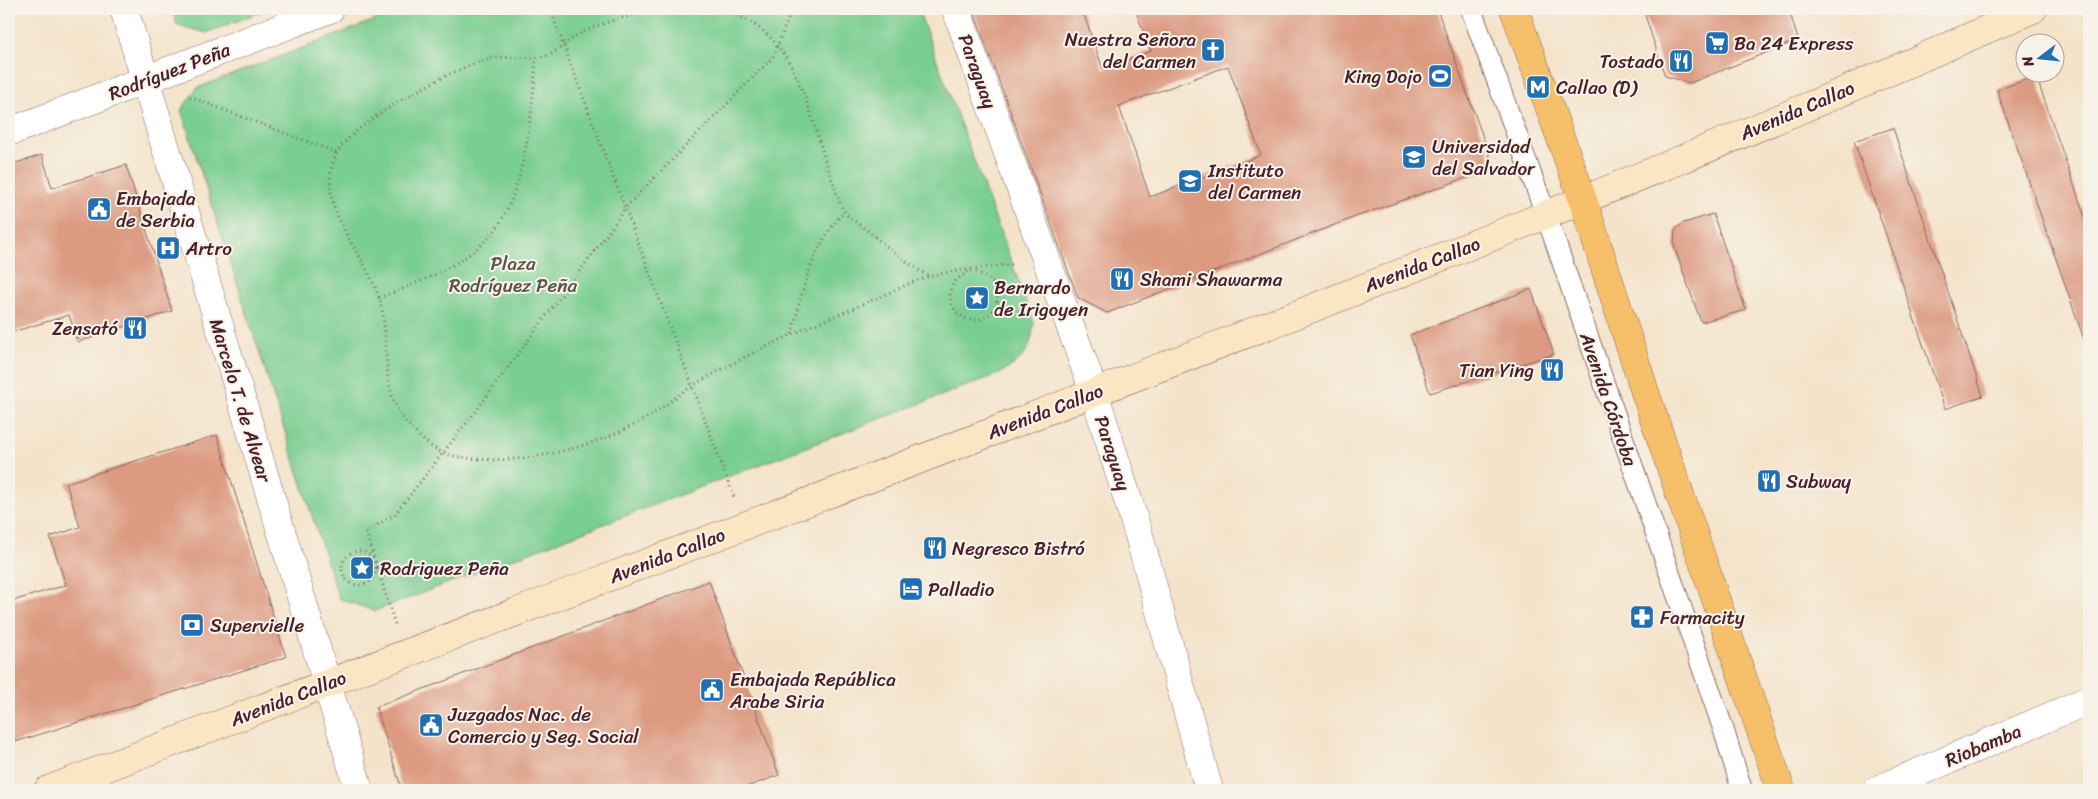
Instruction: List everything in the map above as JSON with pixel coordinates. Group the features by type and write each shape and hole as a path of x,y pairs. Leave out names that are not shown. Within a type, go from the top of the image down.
{"main road":[{"name":"Avenida Córdoba","path":"1514,9 1583,200 1645,392 1781,790"},
{"name":"Avenida Callao","path":"48,790 325,683 745,526 1546,215 1852,88 2033,9"}],"street":[{"name":"Marcelo T. de Alvear","path":"124,9 325,683 359,790"},
{"name":"Rodríguez Peña","path":"9,132 330,9"},
{"name":"Paraguay","path":"956,9 1094,392 1138,532 1209,790"},
{"name":"Riobamba","path":"1877,790 2089,700"}],"lane":[{"name":"Avenida Córdoba","path":"1471,9 1546,215 1723,728 1742,790"}],"path":[{"path":"550,9 745,526"},
{"path":"678,9 620,18 582,32 547,55 491,58 464,66 390,107 346,139 337,153 330,174 331,199 339,220 372,280 379,298 384,317 390,384 395,405 418,434 442,452 470,458 500,460 532,457 599,439 632,426 655,413 692,386 792,335 928,276 1046,259"},
{"path":"713,9 733,12 758,25 777,45 803,88 826,163 844,212 906,262 928,276"},
{"path":"405,654 366,532 395,514 596,250 625,208 773,57 792,9"},
{"path":"379,298 412,286 456,263 490,237 503,220 512,201 524,154 536,57"},
{"path":"145,80 337,153"},
{"path":"792,335 803,286 814,255 829,227 844,212"},
{"path":"971,270 987,275 993,281 998,295 997,303 988,316 972,320 958,314 950,300 953,285 958,278 971,270"},
{"path":"354,552 365,552 376,564 371,580 362,585 350,583 343,574 343,563 354,552"}],"green space":[{"path":"172,9 269,9 206,33 177,25"},
{"name":"Plaza Rodríguez Peña","path":"404,9 918,9 1034,323 1028,348 1016,363 1001,373 375,611 339,599 181,110 197,88"}],"building":[{"name":"Instituto del Carmen","path":"973,9 1082,9 1103,69 1151,51 1135,9 1437,9 1494,168 1358,216 1107,313 1078,298","holes":["1228,66 1261,155 1150,197 1119,106"]},
{"path":"1643,9 1789,9 1798,40 1690,83 1665,76"},
{"path":"2019,82 2038,82 2089,228 2089,341 2085,342 1997,90"},
{"path":"1893,128 1983,396 1945,409 1854,141"},
{"path":"42,155 52,188 126,165 172,311 78,342 69,315 9,333 9,165"},
{"path":"1713,214 1746,310 1701,322 1674,246 1675,229 1684,223"},
{"path":"1531,289 1554,354 1430,393 1410,335"},
{"path":"217,435 286,657 9,744 9,602 66,585 50,537 80,527 66,483"},
{"path":"709,581 779,775 739,790 402,790 376,707"}],"place":[{"name":"Ba 24 Express","path":"1717,43"},
{"name":"Nuestra Señora del Carmen","path":"1213,50"},
{"name":"Tostado","path":"1681,61"},
{"name":"King Dojo","path":"1440,76"},
{"name":"Callao (D)","path":"1538,87"},
{"name":"Universidad del Salvador","path":"1414,157"},
{"name":"Instituto del Carmen","path":"1190,181"},
{"name":"Embajada de Serbia","path":"99,209"},
{"name":"Artro","path":"168,248"},
{"name":"Shami Shawarma","path":"1122,279"},
{"name":"Bernardo de Irigoyen","path":"977,298"},
{"name":"Zensató","path":"135,328"},
{"name":"Tian Ying","path":"1552,370"},
{"name":"Subway","path":"1769,481"},
{"name":"Negresco Bistró","path":"935,548"},
{"name":"Rodriguez Peña","path":"362,568"},
{"name":"Palladio","path":"911,589"},
{"name":"Farmacity","path":"1642,617"},
{"name":"Supervielle","path":"192,625"},
{"name":"Embajada República Arabe Siria","path":"712,690"},
{"name":"Juzgados Nac. de Comercio y Seg. Social","path":"431,725"}]}
